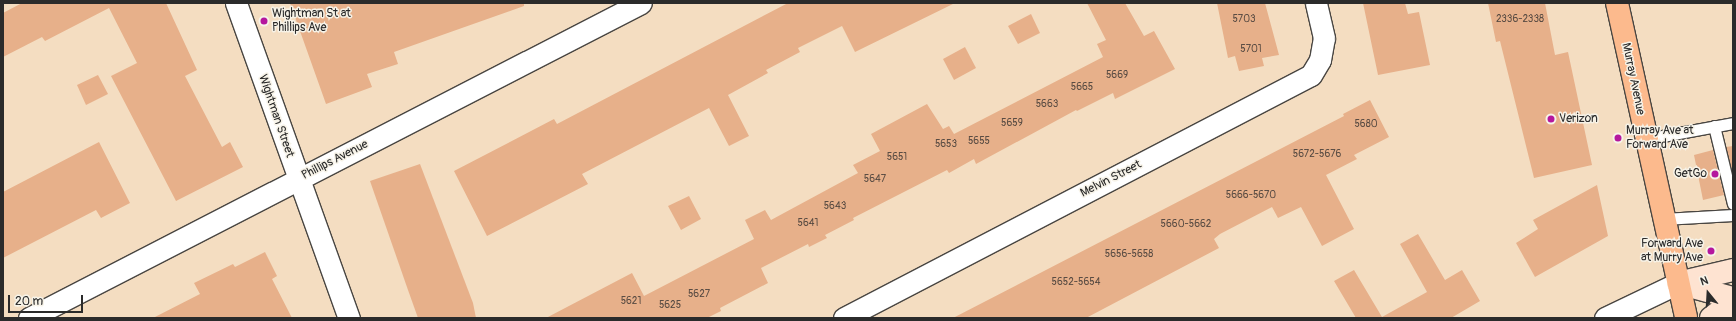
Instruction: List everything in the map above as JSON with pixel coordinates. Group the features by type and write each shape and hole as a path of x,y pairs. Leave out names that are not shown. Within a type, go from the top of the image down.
{"main road":[{"name":"Murray Avenue","path":"1617,3 1663,219 1686,318"},
{"path":"1678,283 1724,271"},
{"path":"1678,283 1733,298"},
{"path":"1712,318 1724,308 1733,305"}],"street":[{"name":"Wightman Street","path":"236,3 349,318"},
{"name":"Phillips Avenue","path":"29,318 641,3"},
{"name":"Melvin Street","path":"844,318 1310,76 1320,60 1324,38 1316,3"},
{"path":"1605,318 1678,283"}],"lane":[{"path":"1646,139 1733,122"},
{"path":"1714,126 1733,204"},
{"path":"1663,219 1733,215"}],"building":[{"path":"22,3 166,3 197,70 185,76 222,147 230,142 243,167 176,201 111,76 137,63 109,8 45,41 42,37 3,57 3,13"},
{"path":"290,3 524,3 524,6 394,52 398,64 367,74 372,87 326,104"},
{"path":"788,3 955,3 855,52 842,26 798,48 800,52 766,70 768,73 728,95 749,136 729,146 709,108 582,174 588,184 487,236 454,171 554,119 557,124"},
{"path":"1087,3 1125,3 1144,36 1154,31 1175,69 1115,99 1113,93 1077,111 1076,110 976,164 974,159 949,173 947,170 853,218 854,220 825,235 827,238 809,247 808,244 761,268 768,283 720,308 721,311 707,318 546,318 632,273 644,296 754,239 745,220 765,210 771,220 858,173 853,165 880,151 871,134 927,104 943,129 949,126 954,134 1103,57 1097,44 1106,40"},
{"path":"1217,3 1265,3 1279,55 1262,58 1264,66 1239,71 1235,56 1228,58"},
{"path":"1363,3 1405,3 1408,14 1419,12 1430,65 1378,75"},
{"path":"1488,3 1545,3 1555,55 1568,52 1592,165 1534,178 1500,41 1496,42"},
{"path":"1031,14 1040,33 1018,44 1008,26"},
{"path":"965,47 976,68 954,80 943,59"},
{"path":"98,75 108,94 86,105 77,85"},
{"path":"1370,100 1389,137 1354,155 1357,159 1326,175 1354,229 1322,246 1301,207 1278,218 1272,207 1220,234 1214,239 1219,248 1086,318 953,318 1344,116 1343,114"},
{"path":"99,142 130,203 101,218 96,210 3,258 3,192"},
{"path":"1733,146 1733,174 1726,147"},
{"path":"1713,150 1724,195 1703,200 1694,155"},
{"path":"420,164 473,303 476,318 418,318 370,181"},
{"path":"1597,185 1608,236 1535,277 1516,243 1538,229 1533,220"},
{"path":"689,196 701,219 681,230 668,206"},
{"path":"1418,234 1445,280 1462,270 1480,301 1451,318 1356,318 1334,281 1354,270 1382,317 1427,292 1400,244"},
{"path":"265,252 277,276 272,279 292,318 153,318 200,294 194,283 233,264 235,267"}],"place":[{"name":"Wightman St at Phillips Ave","path":"264,21"},
{"name":"Verizon","path":"1551,119"},
{"name":"Murray Ave at Forward Ave","path":"1618,138"},
{"name":"GetGo","path":"1715,174"},
{"name":"Forward Ave at Murry Ave","path":"1711,251"}]}
